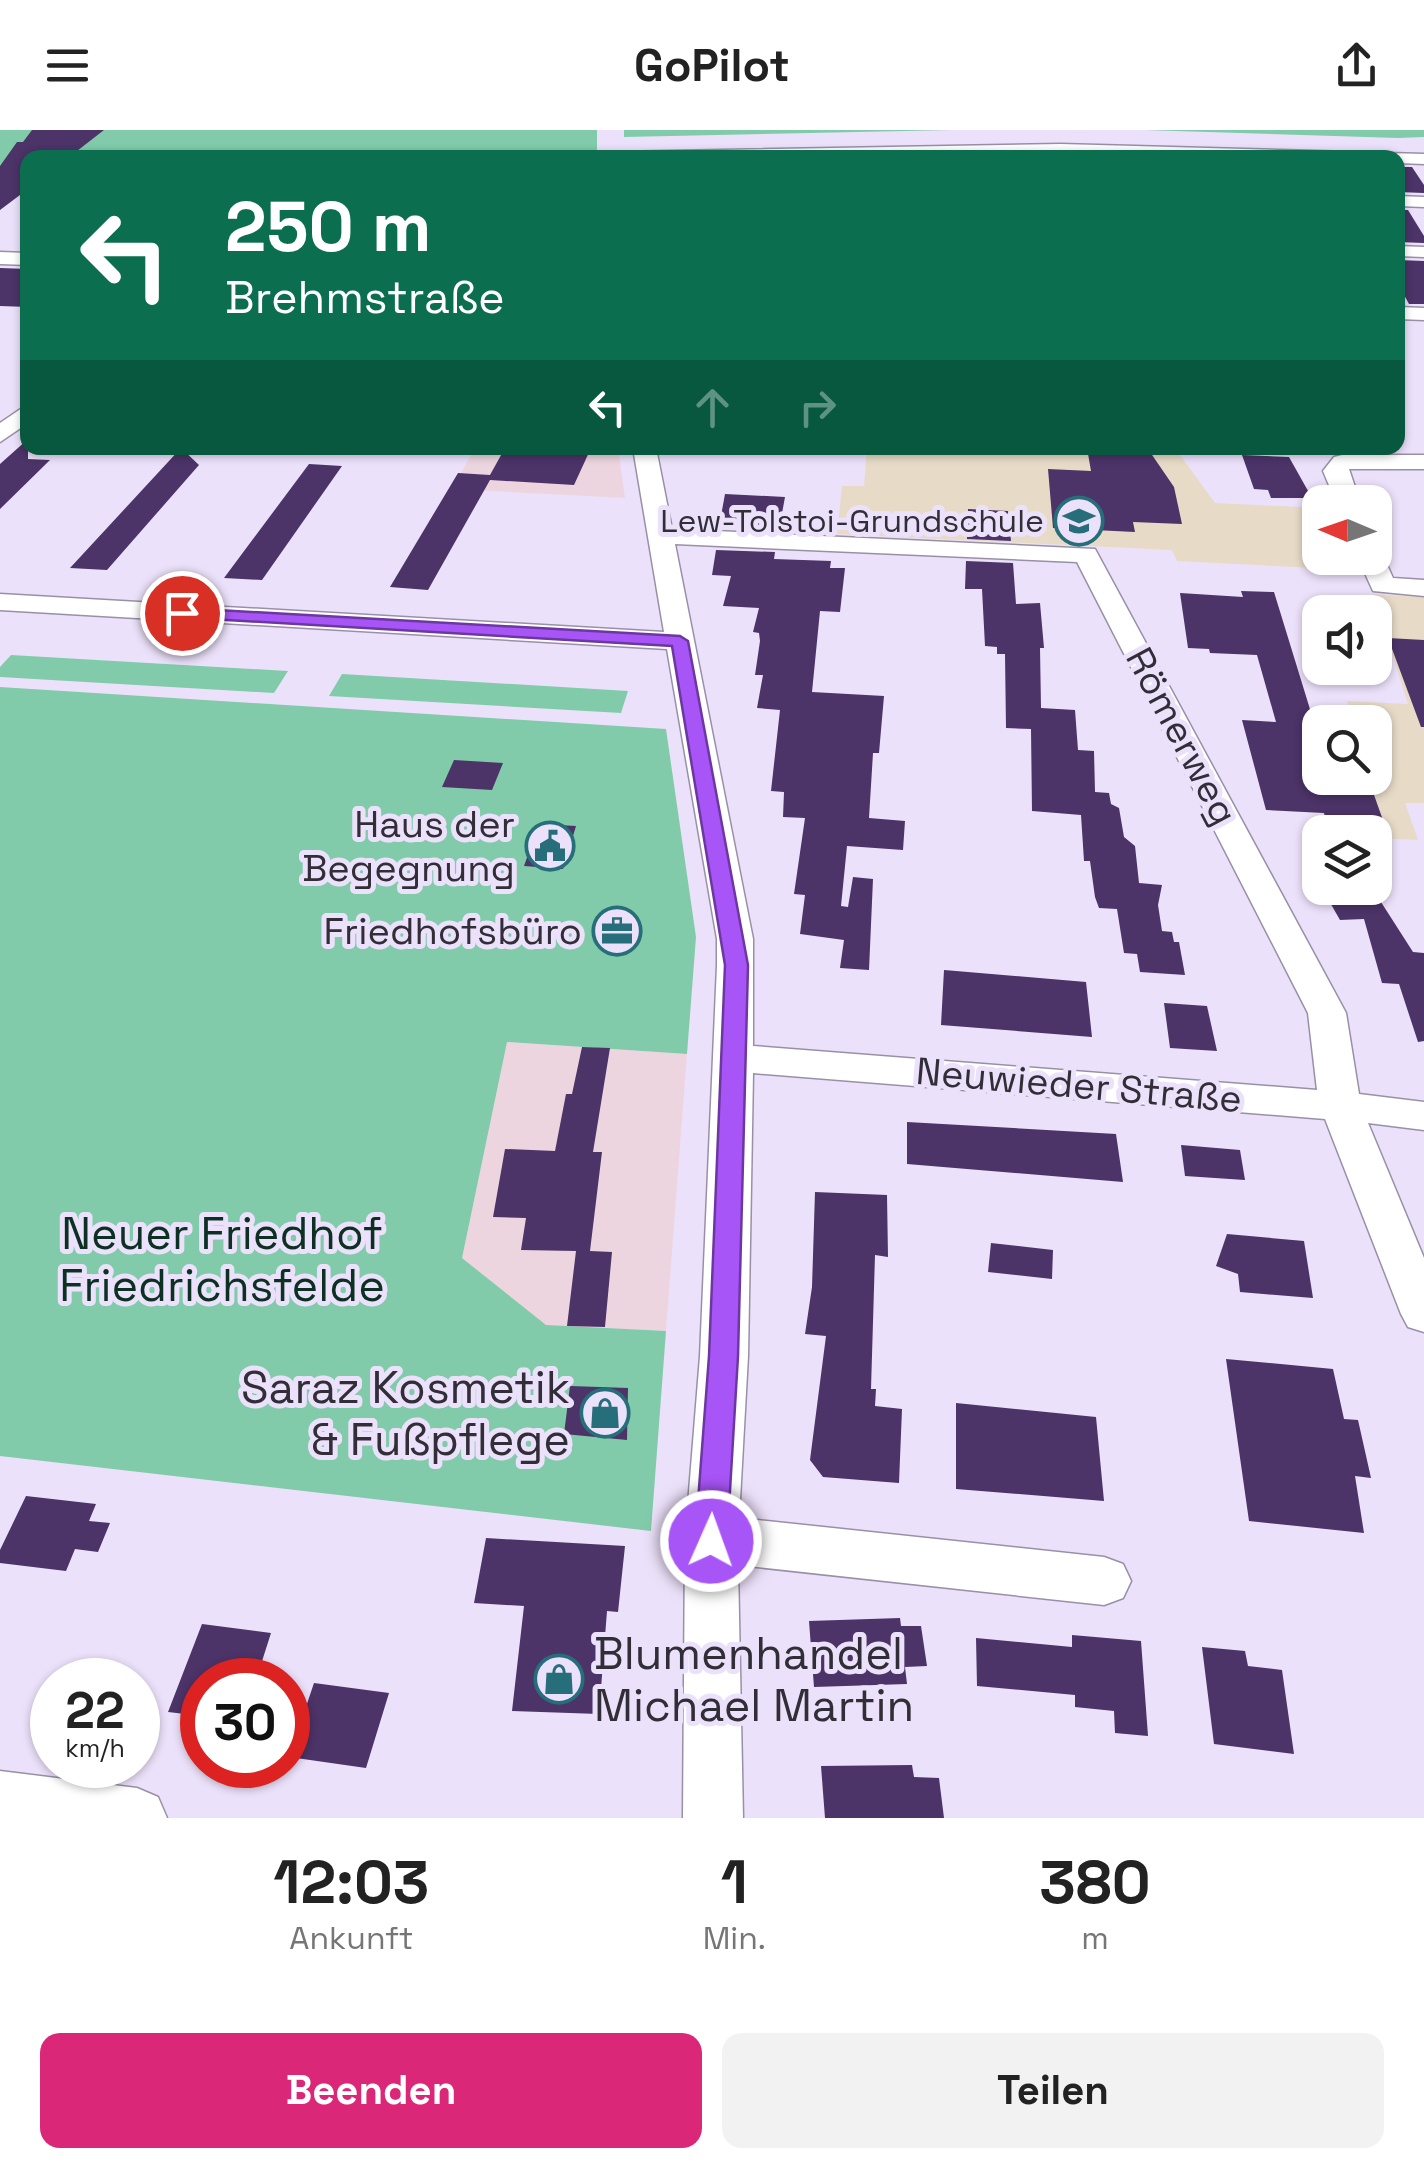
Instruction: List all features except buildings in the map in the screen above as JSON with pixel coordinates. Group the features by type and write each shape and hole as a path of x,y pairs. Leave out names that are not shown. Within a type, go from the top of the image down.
{"street":[{"path":"612,138 612,150"},
{"path":"0,435 20,404"},
{"path":"645,455 735,940 724,1356 711,1541 713,1818"},
{"path":"1341,485 1335,472 1342,462 1424,462"},
{"name":"Römerweg","path":"660,536 1086,555 1326,1014 1340,1106 1424,1314"},
{"path":"1378,575 1383,586 1424,588"},
{"path":"0,602 680,641"},
{"name":"Neuwieder Straße","path":"734,1058 1424,1116"},
{"path":"711,1541 760,1542 1104,1581"},
{"path":"0,1801 137,1818"}],"shaded area":[{"path":"471,455 619,455 625,498 452,489"},
{"name":"Lew-Tolstoi-Grundschule","path":"866,455 1180,455 1215,503 1302,507 1302,567 1177,561 1172,550 837,534 842,486 864,486"},
{"path":"1392,595 1424,597 1424,803 1405,803 1418,840 1392,839 1392,815 1266,810 1259,784 1302,786 1302,795 1392,795 1392,705 1348,705 1347,701 1408,704 1392,654"},
{"path":"506,1042 687,1054 666,1331 449,1321"}],"green space":[{"path":"0,130 597,130 597,150 20,150 20,161 0,170"},
{"path":"624,130 952,130 624,137"},
{"path":"1144,130 1424,130 1424,137 1398,138"},
{"path":"11,655 288,671 274,693 0,677 0,667"},
{"path":"342,674 628,691 621,713 329,696"},
{"name":"Neuer Friedhof Friedrichsfelde","path":"0,687 666,729 696,937 687,1054 507,1042 462,1258 546,1325 666,1331 651,1531 0,1456"}],"place":[{"name":"Lew-Tolstoi-Grundschule","path":"1079,521"},
{"name":"Haus der Begegnung","path":"550,846"},
{"name":"Friedhofsbüro","path":"617,931"},
{"name":"Saraz Kosmetik & Fußpflege","path":"605,1413"},
{"name":"Blumenhandel Michael Martin","path":"559,1679"}],"route":[{"path":"182,613 680,641 735,940 736,965 724,1356 711,1541"}]}
